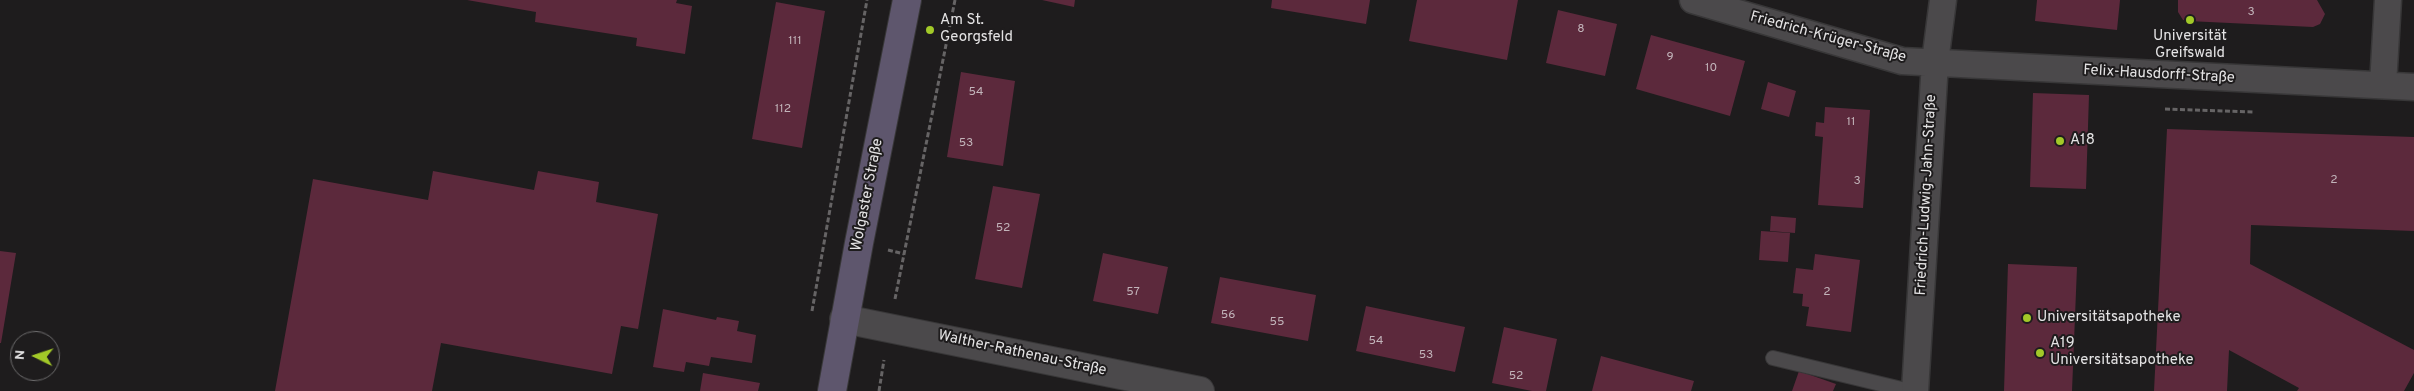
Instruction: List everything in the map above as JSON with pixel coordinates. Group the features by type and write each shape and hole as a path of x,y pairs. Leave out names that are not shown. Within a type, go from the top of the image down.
{"main road":[{"name":"Wolgaster Straße","path":"832,391 844,319 907,0"}],"street":[{"name":"Friedrich-Krüger-Straße","path":"1693,0 1902,61 1935,62"},
{"name":"Friedrich-Ludwig-Jahn-Straße","path":"1914,391 1935,62 1944,0"},
{"path":"2383,85 2388,0"},
{"name":"Felix-Hausdorff-Straße","path":"1935,62 2414,87"},
{"name":"Walther-Rathenau-Straße","path":"844,319 1200,391"}],"lane":[{"path":"1773,358 1910,391"}],"path":[{"path":"813,306 867,0"},
{"path":"879,391 889,327 955,0"}],"building":[{"path":"467,0 677,0 676,3 692,6 685,54 636,46 637,38 535,22 536,12"},
{"path":"1042,0 1075,0 1074,7"},
{"path":"1272,0 1370,0 1366,24 1271,8"},
{"path":"1417,0 1518,0 1507,60 1409,41"},
{"path":"2037,0 2120,0 2117,30 2035,21"},
{"path":"2178,0 2317,0 2325,14 2320,24 2313,27 2188,21 2183,20 2178,12"},
{"path":"776,2 825,11 802,148 752,139"},
{"path":"1558,10 1617,24 1605,76 1546,63"},
{"path":"1651,35 1745,61 1730,116 1636,89"},
{"path":"961,72 1015,81 1003,166 947,157"},
{"path":"1768,82 1796,91 1789,117 1761,109"},
{"name":"A18","path":"2033,93 2089,95 2086,189 2030,187"},
{"path":"1825,107 1870,110 1863,208 1818,205 1823,137 1815,136 1816,122 1824,123"},
{"path":"2167,129 2414,137 2414,231 2251,225 2250,264 2414,350 2414,373 2404,391 2297,391 2299,388 2229,350 2227,391 2154,391"},
{"path":"433,171 534,190 538,171 599,182 596,202 658,214 638,329 621,326 612,374 441,343 432,391 275,391 313,179 428,200"},
{"path":"993,186 1040,194 1022,288 975,279"},
{"path":"1771,216 1796,218 1795,233 1770,231"},
{"path":"1761,231 1790,233 1788,262 1759,260"},
{"path":"0,251 16,253 1,343 0,343"},
{"path":"1103,253 1168,267 1158,314 1093,301"},
{"path":"1815,254 1860,260 1851,332 1806,326 1809,307 1802,306 1803,294 1793,293 1796,268 1813,270"},
{"name":"A19 Universitätsapotheke","path":"2008,264 2077,267 2072,391 2004,391"},
{"path":"1220,277 1316,295 1308,341 1211,323"},
{"path":"1366,306 1465,327 1455,372 1356,351"},
{"path":"663,309 716,320 717,317 739,321 737,331 756,335 752,363 711,357 709,366 686,362 684,372 653,367"},
{"path":"1504,327 1557,339 1546,391 1532,391 1492,383"},
{"path":"1601,356 1694,381 1691,391 1592,391"},
{"path":"1799,371 1836,384 1833,391 1792,391"},
{"path":"703,373 760,383 758,391 700,391"}],"place":[{"name":"Universität Greifswald","path":"2190,20"},
{"name":"Am St. Georgsfeld","path":"930,30"},
{"name":"A18","path":"2060,141"},
{"name":"Universitätsapotheke","path":"2027,318"},
{"name":"A19 Universitätsapotheke","path":"2040,353"}]}
